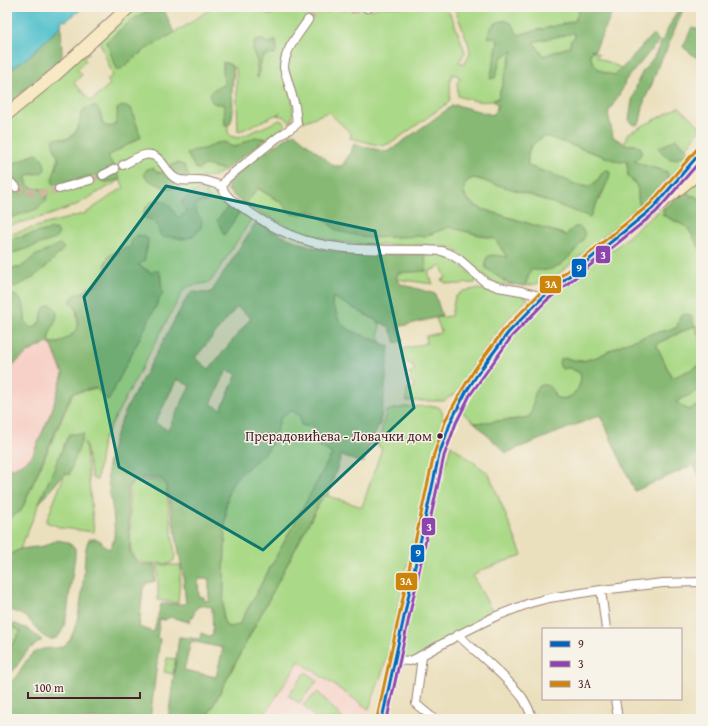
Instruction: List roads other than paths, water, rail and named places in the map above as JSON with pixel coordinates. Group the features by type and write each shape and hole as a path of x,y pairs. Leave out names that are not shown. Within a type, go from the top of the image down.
{"main road":[{"path":"7,114 56,74 129,7"},
{"path":"653,208 697,157"},
{"path":"382,719 439,455 449,427 466,392 478,372 508,333 543,297 701,171"}],"street":[{"path":"222,186 227,178 297,124 297,114 284,68 284,62 287,53 308,20"},
{"path":"122,165 142,155 151,154 160,159 171,175 176,179 184,181 206,181 222,186 228,197 256,216 278,229 312,242 360,249 442,251 460,260 485,282 498,287 522,291 543,297"},
{"path":"103,175 115,169"},
{"path":"7,180 16,187"},
{"path":"59,190 90,180"},
{"path":"395,660 410,661 494,617 530,603 549,598 601,590 664,583 701,582"},
{"path":"601,590 606,628"},
{"path":"458,635 517,692 534,719"},
{"path":"422,656 416,704 434,719"},
{"path":"615,700 618,719"}],"water":[{"path":"7,7 84,7 66,21 62,20 61,26 28,57 7,72"}],"tunnel":[{"path":"308,20 315,11 321,8 353,10 367,8"},
{"path":"90,180 103,175"},
{"path":"16,187 33,193 59,189"}],"place":[{"name":"Прерадовићева - Ловачки дом","path":"440,436"}]}
